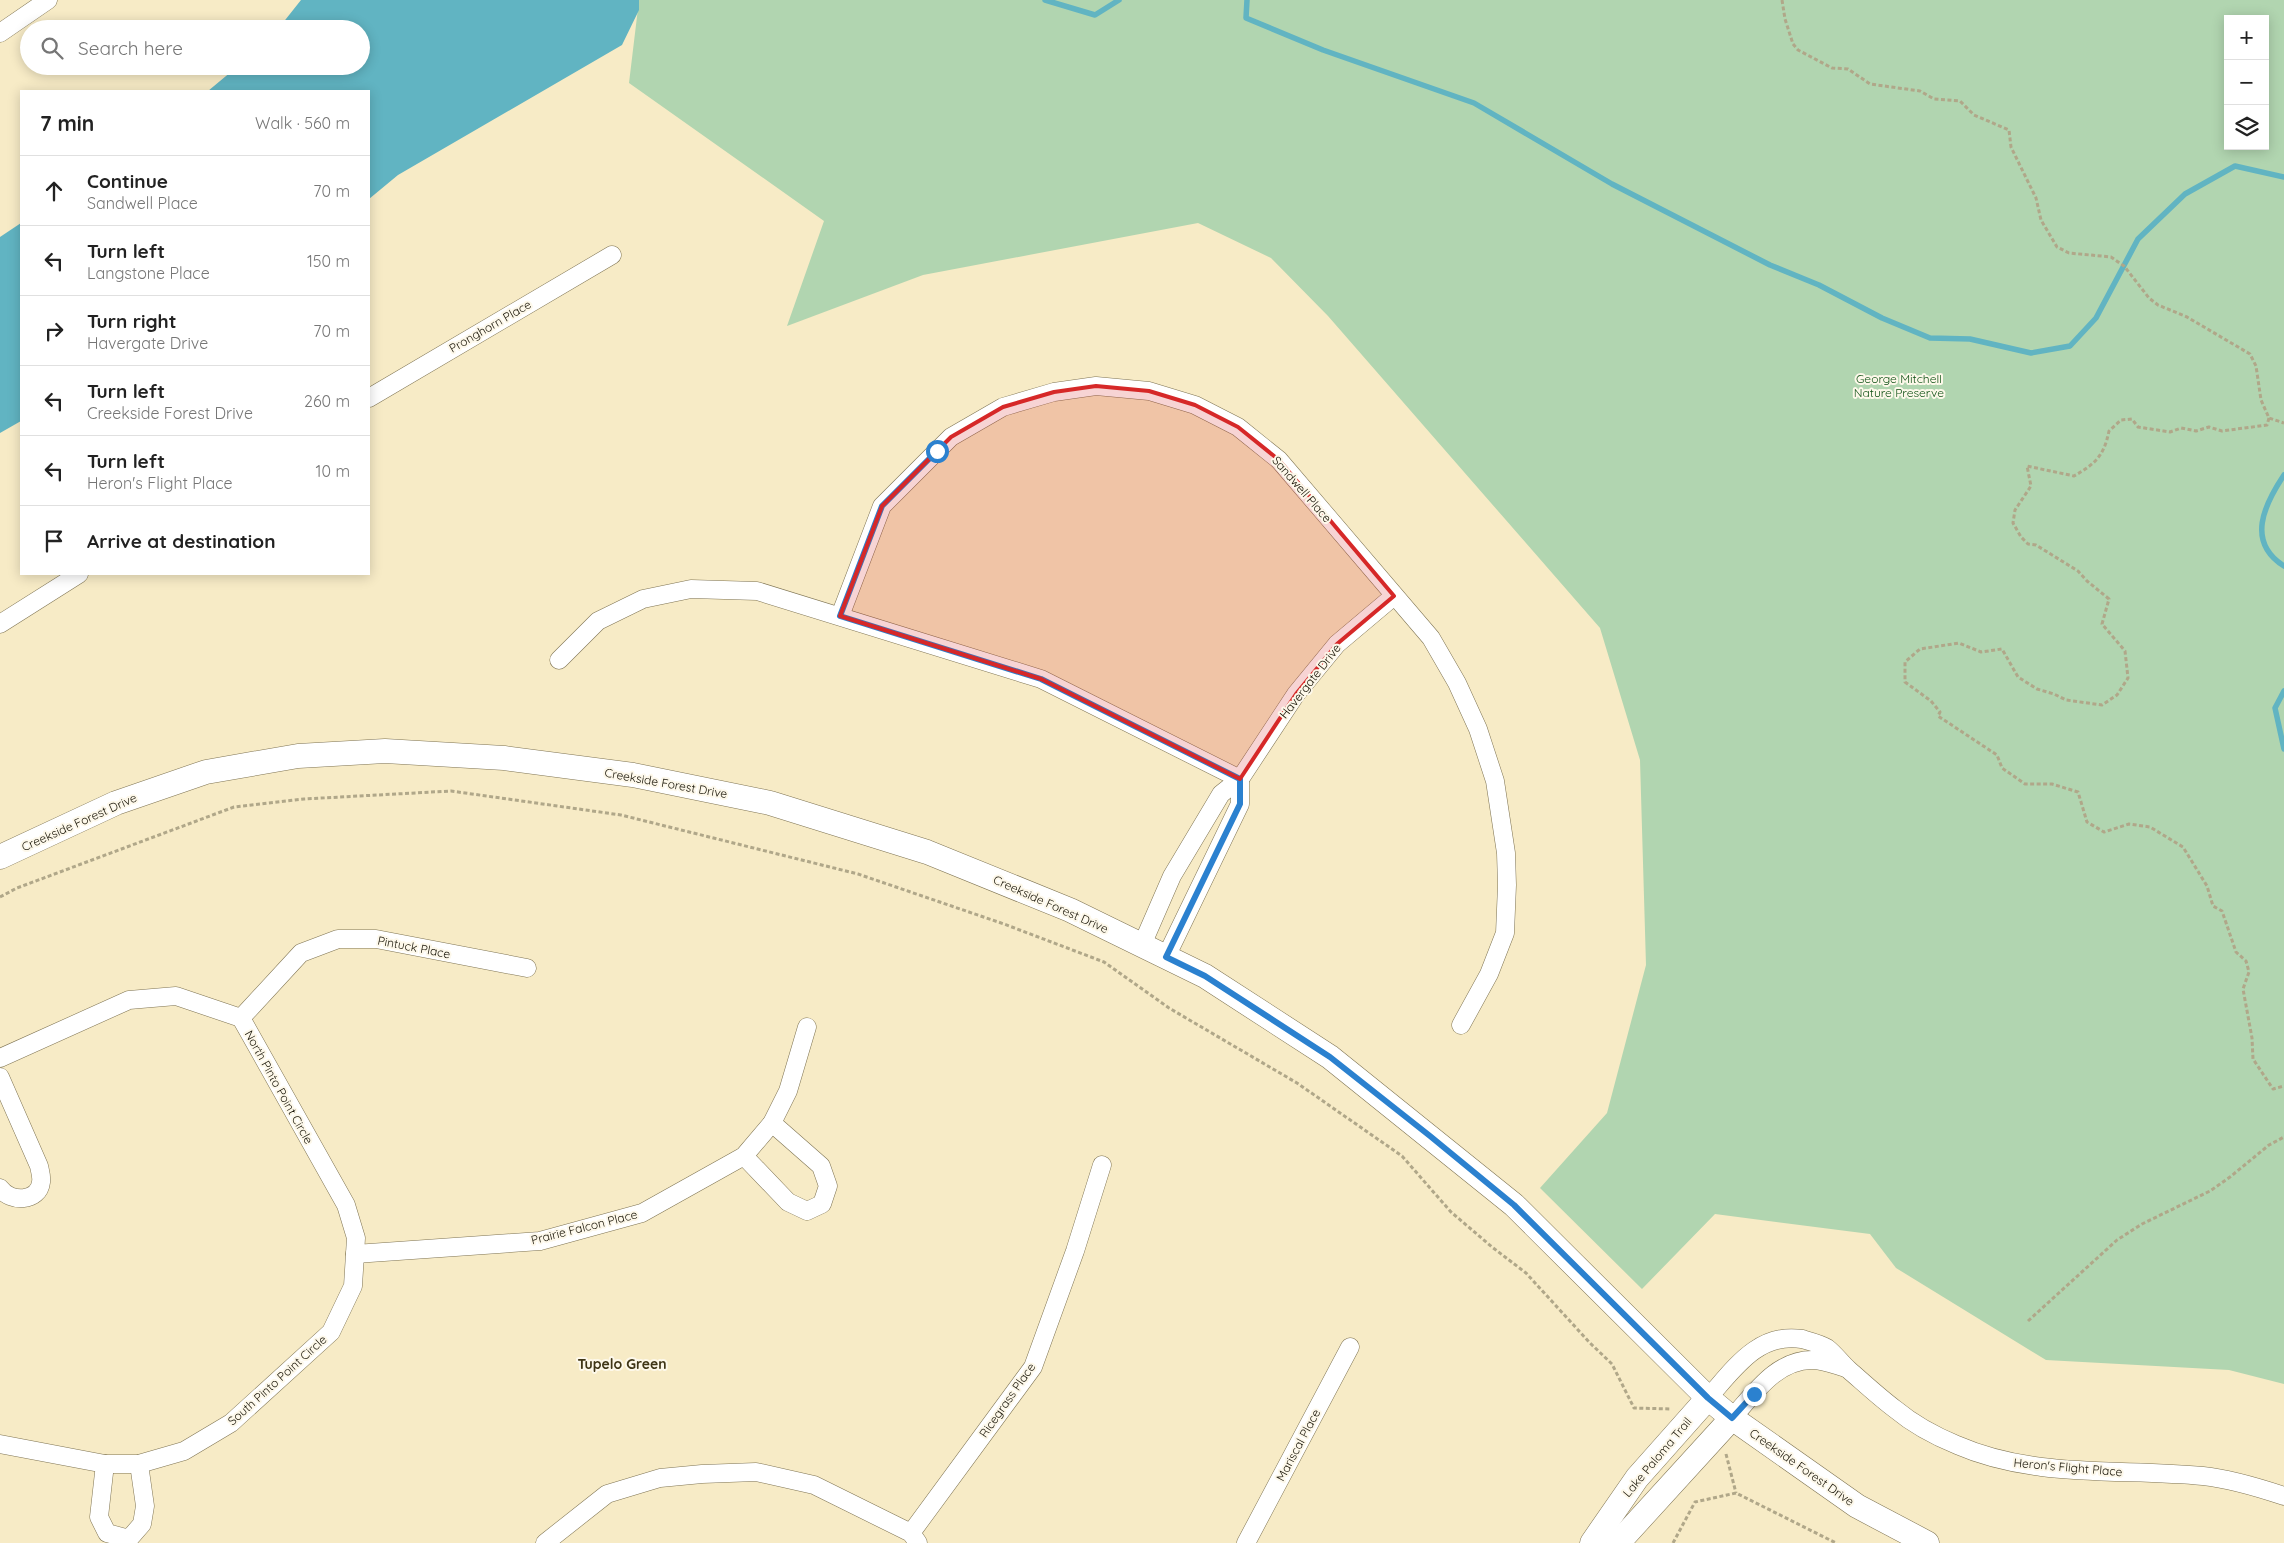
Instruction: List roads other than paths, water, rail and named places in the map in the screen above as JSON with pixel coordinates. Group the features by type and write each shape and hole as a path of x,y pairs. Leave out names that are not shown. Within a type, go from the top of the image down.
{"main road":[{"name":"Creekside Forest Drive","path":"0,857 116,803 206,772 298,756 385,751 504,758 634,775 770,802 927,852 1070,910 1205,976 1330,1057 1514,1205 1708,1398 1732,1418 1857,1506 1927,1543"},
{"name":"Lake Paloma Trail","path":"1592,1543 1636,1478 1708,1398"},
{"path":"1618,1543 1732,1418"}],"street":[{"path":"0,33 48,0"},
{"name":"Pronghorn Place","path":"370,397 612,255"},
{"name":"Sandwell Place","path":"840,616 882,506 951,437 1003,407 1054,392 1096,386 1149,391 1195,405 1238,428 1279,460 1431,638 1457,682 1478,729 1495,781 1506,853 1505,933 1489,974 1461,1024"},
{"path":"0,624 77,575"},
{"path":"560,660 598,621 643,599 691,589 757,591 1041,679 1240,779 1240,804 1166,957"},
{"name":"Havergate Drive","path":"1142,945 1172,876 1221,794 1240,779 1296,694 1337,644 1394,596"},
{"name":"Pintuck Place","path":"241,1018 301,953 338,939 376,939 527,968"},
{"name":"North Pinto Point Circle","path":"0,1058 129,1000 176,996 241,1018 346,1205 356,1238 355,1254"},
{"name":"Prairie Falcon Place","path":"355,1254 540,1241 642,1214 744,1156 772,1123 788,1091 807,1027"},
{"path":"0,1077 39,1166 41,1182 38,1191 30,1197 21,1199 3,1193 0,1188"},
{"path":"744,1156 788,1202 807,1211 822,1204 828,1186 821,1166 772,1123"},
{"name":"Ricegrass Place","path":"915,1538 1033,1367 1075,1251 1102,1166"},
{"name":"South Pinto Point Circle","path":"0,1444 104,1464 139,1464 184,1451 231,1423 331,1332 353,1286 355,1254"},
{"name":"Heron's Flight Place","path":"1708,1398 1746,1355 1763,1344 1784,1338 1803,1340 1826,1347 1895,1410 1922,1428 1956,1445 1988,1457 2019,1465 2050,1468 2203,1476 2231,1480 2284,1496"},
{"name":"Mariscal Place","path":"1246,1543 1350,1347"},
{"name":"Heron's Flight Place","path":"1732,1418 1768,1379 1780,1369 1812,1360 1848,1369"},
{"path":"104,1464 98,1517 107,1533 129,1539 142,1524 145,1506 139,1464"},
{"path":"545,1543 607,1494 660,1478 756,1472 814,1485 915,1538"}],"water":[{"path":"301,0 639,0 639,10 622,45 398,175 370,198 370,90 209,90 227,75 370,75 370,20 285,20"},
{"path":"20,224 20,422 0,433 0,237"}],"waterway":[{"path":"1045,0 1095,15 1119,0"},
{"path":"1247,0 1246,18 1323,50 1474,103 1612,184 1770,265 1819,285 1882,318 1930,338 1970,339 2031,353 2070,346 2096,318 2138,239 2185,194 2235,166 2284,177"},
{"path":"2284,475 2270,498 2262,523 2262,535 2265,546 2272,556 2284,566"},
{"path":"2284,691 2275,708 2284,749"}],"district":[{"name":"Tupelo Green","path":"622,1364"}],"park label":[{"name":"George Mitchell Nature Preserve","path":"1899,385"}]}
